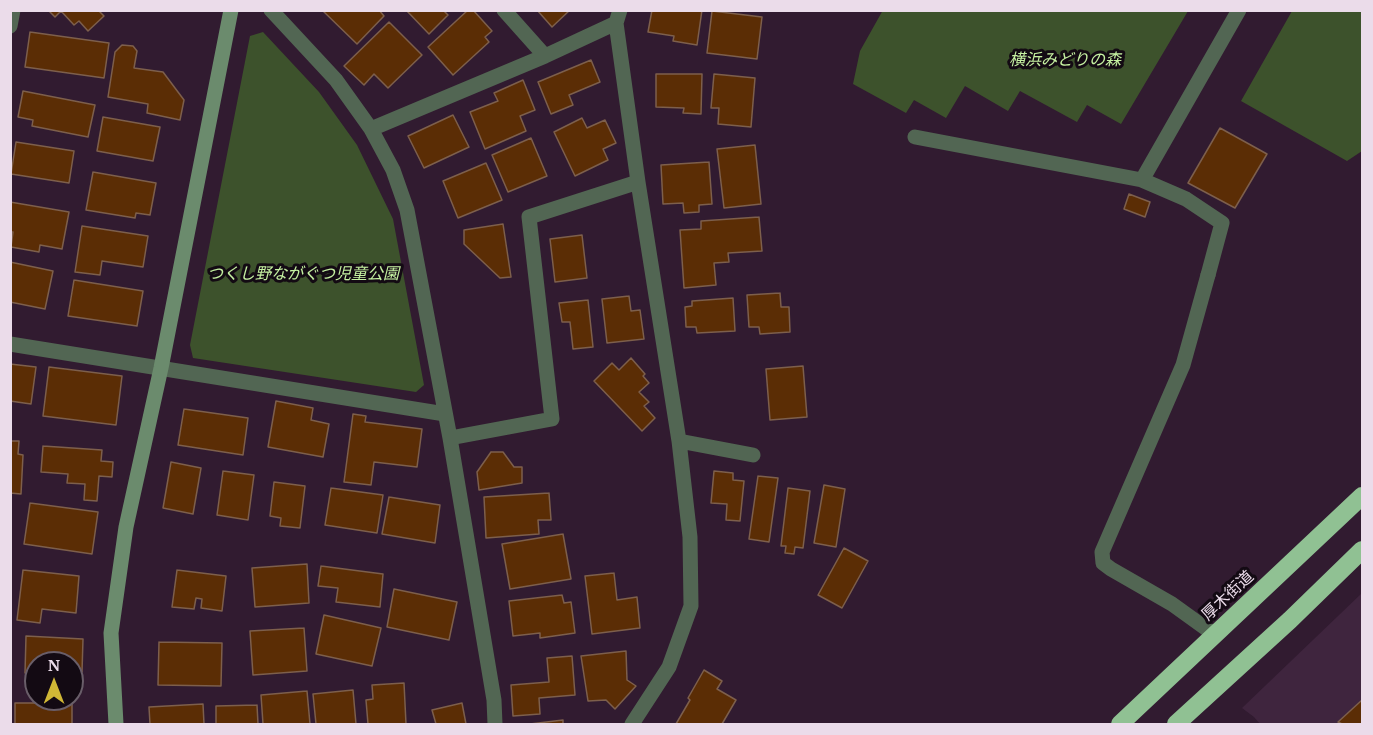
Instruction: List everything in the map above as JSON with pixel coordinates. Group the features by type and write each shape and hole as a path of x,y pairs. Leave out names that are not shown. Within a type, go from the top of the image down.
{"highway":[{"name":"厚木街道","path":"1120,724 1362,496"},
{"path":"1176,724 1290,620 1362,550"}],"street":[{"path":"10,26 13,10"},
{"path":"116,724 111,633 126,527 161,368 231,10"},
{"path":"271,10 336,80 371,129 393,170 408,210 450,438 494,700 495,724"},
{"path":"504,10 545,56"},
{"path":"1142,180 1239,10"},
{"path":"371,129 545,56 618,16 638,182 679,441 690,537 691,606 669,667 632,724"},
{"path":"915,137 1142,180 1186,199 1222,223 1183,365 1102,552 1103,563 1111,569 1173,604 1215,635"},
{"path":"450,438 552,419 529,216 638,182"},
{"path":"10,344 445,414"},
{"path":"679,441 753,454"}],"shaded area":[{"path":"1362,593 1362,724 1260,724 1242,708"}],"green space":[{"name":"横浜みどりの森","path":"883,10 1188,11 1121,124 1087,105 1077,122 1020,91 1008,111 965,86 946,118 914,100 906,113 853,84 860,51"},
{"path":"1292,11 1362,11 1362,151 1347,161 1241,101"},
{"name":"つくし野ながぐつ児童公園","path":"263,32 319,92 357,145 393,219 424,385 416,392 193,358 190,345 250,36"}],"building":[{"path":"48,10 98,10 104,16 88,31 79,21 74,25 61,11 55,17"},
{"path":"322,10 379,10 384,16 357,44"},
{"path":"406,10 443,10 448,15 429,34"},
{"path":"468,10 473,10 492,31 485,37 489,42 453,75 428,47"},
{"path":"537,10 570,10 552,27"},
{"path":"652,10 702,10 697,45 673,41 674,36 648,32"},
{"path":"712,11 762,17 757,59 707,53"},
{"path":"389,22 422,55 388,88 374,74 364,85 344,66"},
{"path":"30,32 109,43 104,78 25,67"},
{"path":"122,45 133,46 137,51 134,68 163,72 184,100 180,120 147,113 148,104 108,97 115,52"},
{"path":"591,60 600,82 569,95 573,105 551,114 538,82"},
{"path":"656,74 702,74 701,114 683,113 684,108 656,107"},
{"path":"714,74 755,78 751,127 718,124 719,108 711,108"},
{"path":"523,80 535,110 520,116 526,131 485,149 470,112 498,101 494,93"},
{"path":"23,91 95,105 88,137 32,126 33,120 18,117"},
{"path":"453,115 469,147 424,168 408,136"},
{"path":"103,117 160,127 153,161 97,151"},
{"path":"582,118 587,128 605,120 616,143 603,149 608,160 575,176 554,132"},
{"path":"1220,128 1267,154 1235,208 1188,183"},
{"path":"531,138 547,176 508,192 492,155"},
{"path":"16,142 74,151 69,183 11,174"},
{"path":"755,145 761,204 724,208 717,149"},
{"path":"709,162 712,204 699,205 699,212 684,213 683,203 663,204 661,165"},
{"path":"486,163 502,200 458,218 443,181"},
{"path":"93,172 156,183 150,215 136,213 135,218 86,210"},
{"path":"1129,194 1150,202 1145,217 1124,209"},
{"path":"10,202 69,212 62,249 40,245 39,252 11,247 13,232 10,232"},
{"path":"759,217 762,251 728,253 729,262 714,263 716,285 684,288 680,230 701,229 701,221"},
{"path":"503,224 511,277 500,278 464,244 464,230"},
{"path":"82,226 148,236 143,267 102,261 100,275 75,272"},
{"path":"582,235 587,278 555,282 550,239"},
{"path":"10,262 53,271 45,309 10,302"},
{"path":"74,280 143,291 137,326 68,316"},
{"path":"780,293 781,307 789,307 790,332 760,334 759,327 749,327 747,295"},
{"path":"629,296 631,311 640,310 644,339 607,343 602,299"},
{"path":"733,298 735,331 697,333 696,327 686,327 685,307 692,306 692,301"},
{"path":"588,300 593,347 573,349 570,322 562,322 559,303"},
{"path":"631,358 645,374 643,376 649,383 639,392 649,402 644,406 655,418 642,431 594,381 612,363 619,370"},
{"path":"10,364 36,367 31,404 10,401"},
{"path":"803,366 807,417 770,420 766,369"},
{"path":"49,367 122,376 116,425 43,416"},
{"path":"276,401 313,408 311,420 329,424 323,457 268,447"},
{"path":"184,409 248,418 243,455 178,445"},
{"path":"353,414 366,416 365,422 422,429 417,467 374,462 371,485 344,482"},
{"path":"10,441 19,441 18,454 23,455 21,494 10,493"},
{"path":"43,446 102,450 101,461 113,462 112,477 99,476 97,501 84,500 85,484 67,483 68,474 41,472"},
{"path":"491,452 503,452 514,467 522,467 522,483 479,490 477,472"},
{"path":"171,462 201,468 193,514 163,508"},
{"path":"223,471 254,475 248,520 217,515"},
{"path":"714,471 733,473 733,480 744,481 740,521 726,520 727,504 711,503"},
{"path":"758,476 778,478 769,542 749,539"},
{"path":"274,482 305,486 300,528 280,526 281,518 270,516"},
{"path":"824,485 845,489 836,547 814,543"},
{"path":"331,488 383,495 377,533 325,525"},
{"path":"788,488 810,491 803,548 795,547 794,554 785,553 786,546 781,546"},
{"path":"549,493 551,520 538,520 539,534 486,538 484,497"},
{"path":"389,497 440,505 435,543 382,534"},
{"path":"30,503 98,512 92,554 24,544"},
{"path":"563,534 571,579 510,589 502,544"},
{"path":"844,548 868,561 842,608 818,595"},
{"path":"307,564 309,603 255,607 252,568"},
{"path":"321,566 383,574 380,607 336,602 338,588 318,586"},
{"path":"23,570 79,576 76,613 42,609 40,623 17,620"},
{"path":"177,570 226,576 222,611 201,608 202,599 196,598 194,609 172,607"},
{"path":"614,573 617,600 637,597 640,628 592,634 585,576"},
{"path":"394,589 457,602 449,640 387,627"},
{"path":"562,595 564,603 571,602 575,633 540,638 540,633 513,636 509,601"},
{"path":"324,615 381,628 372,666 316,654"},
{"path":"304,628 307,671 253,675 250,631"},
{"path":"26,636 83,639 83,651 26,651"},
{"path":"159,642 222,643 221,686 158,685"},
{"path":"626,651 627,680 636,686 615,709 606,700 588,701 581,656"},
{"path":"572,656 575,695 539,698 540,714 513,716 511,685 549,682 547,658"},
{"path":"704,670 722,681 717,689 736,700 722,724 676,724 690,700 688,698"},
{"path":"404,683 406,724 368,724 366,700 373,699 372,685"},
{"path":"353,690 356,724 316,724 313,694"},
{"path":"307,691 310,724 263,724 261,695"},
{"path":"1362,700 1362,724 1338,722"},
{"path":"15,703 24,703 24,711 72,711 72,724 15,724"},
{"path":"462,703 466,724 436,724 432,710"},
{"path":"203,704 204,724 150,724 149,707"},
{"path":"257,705 258,724 216,724 216,706"},
{"path":"563,720 563,724 530,724"}]}
